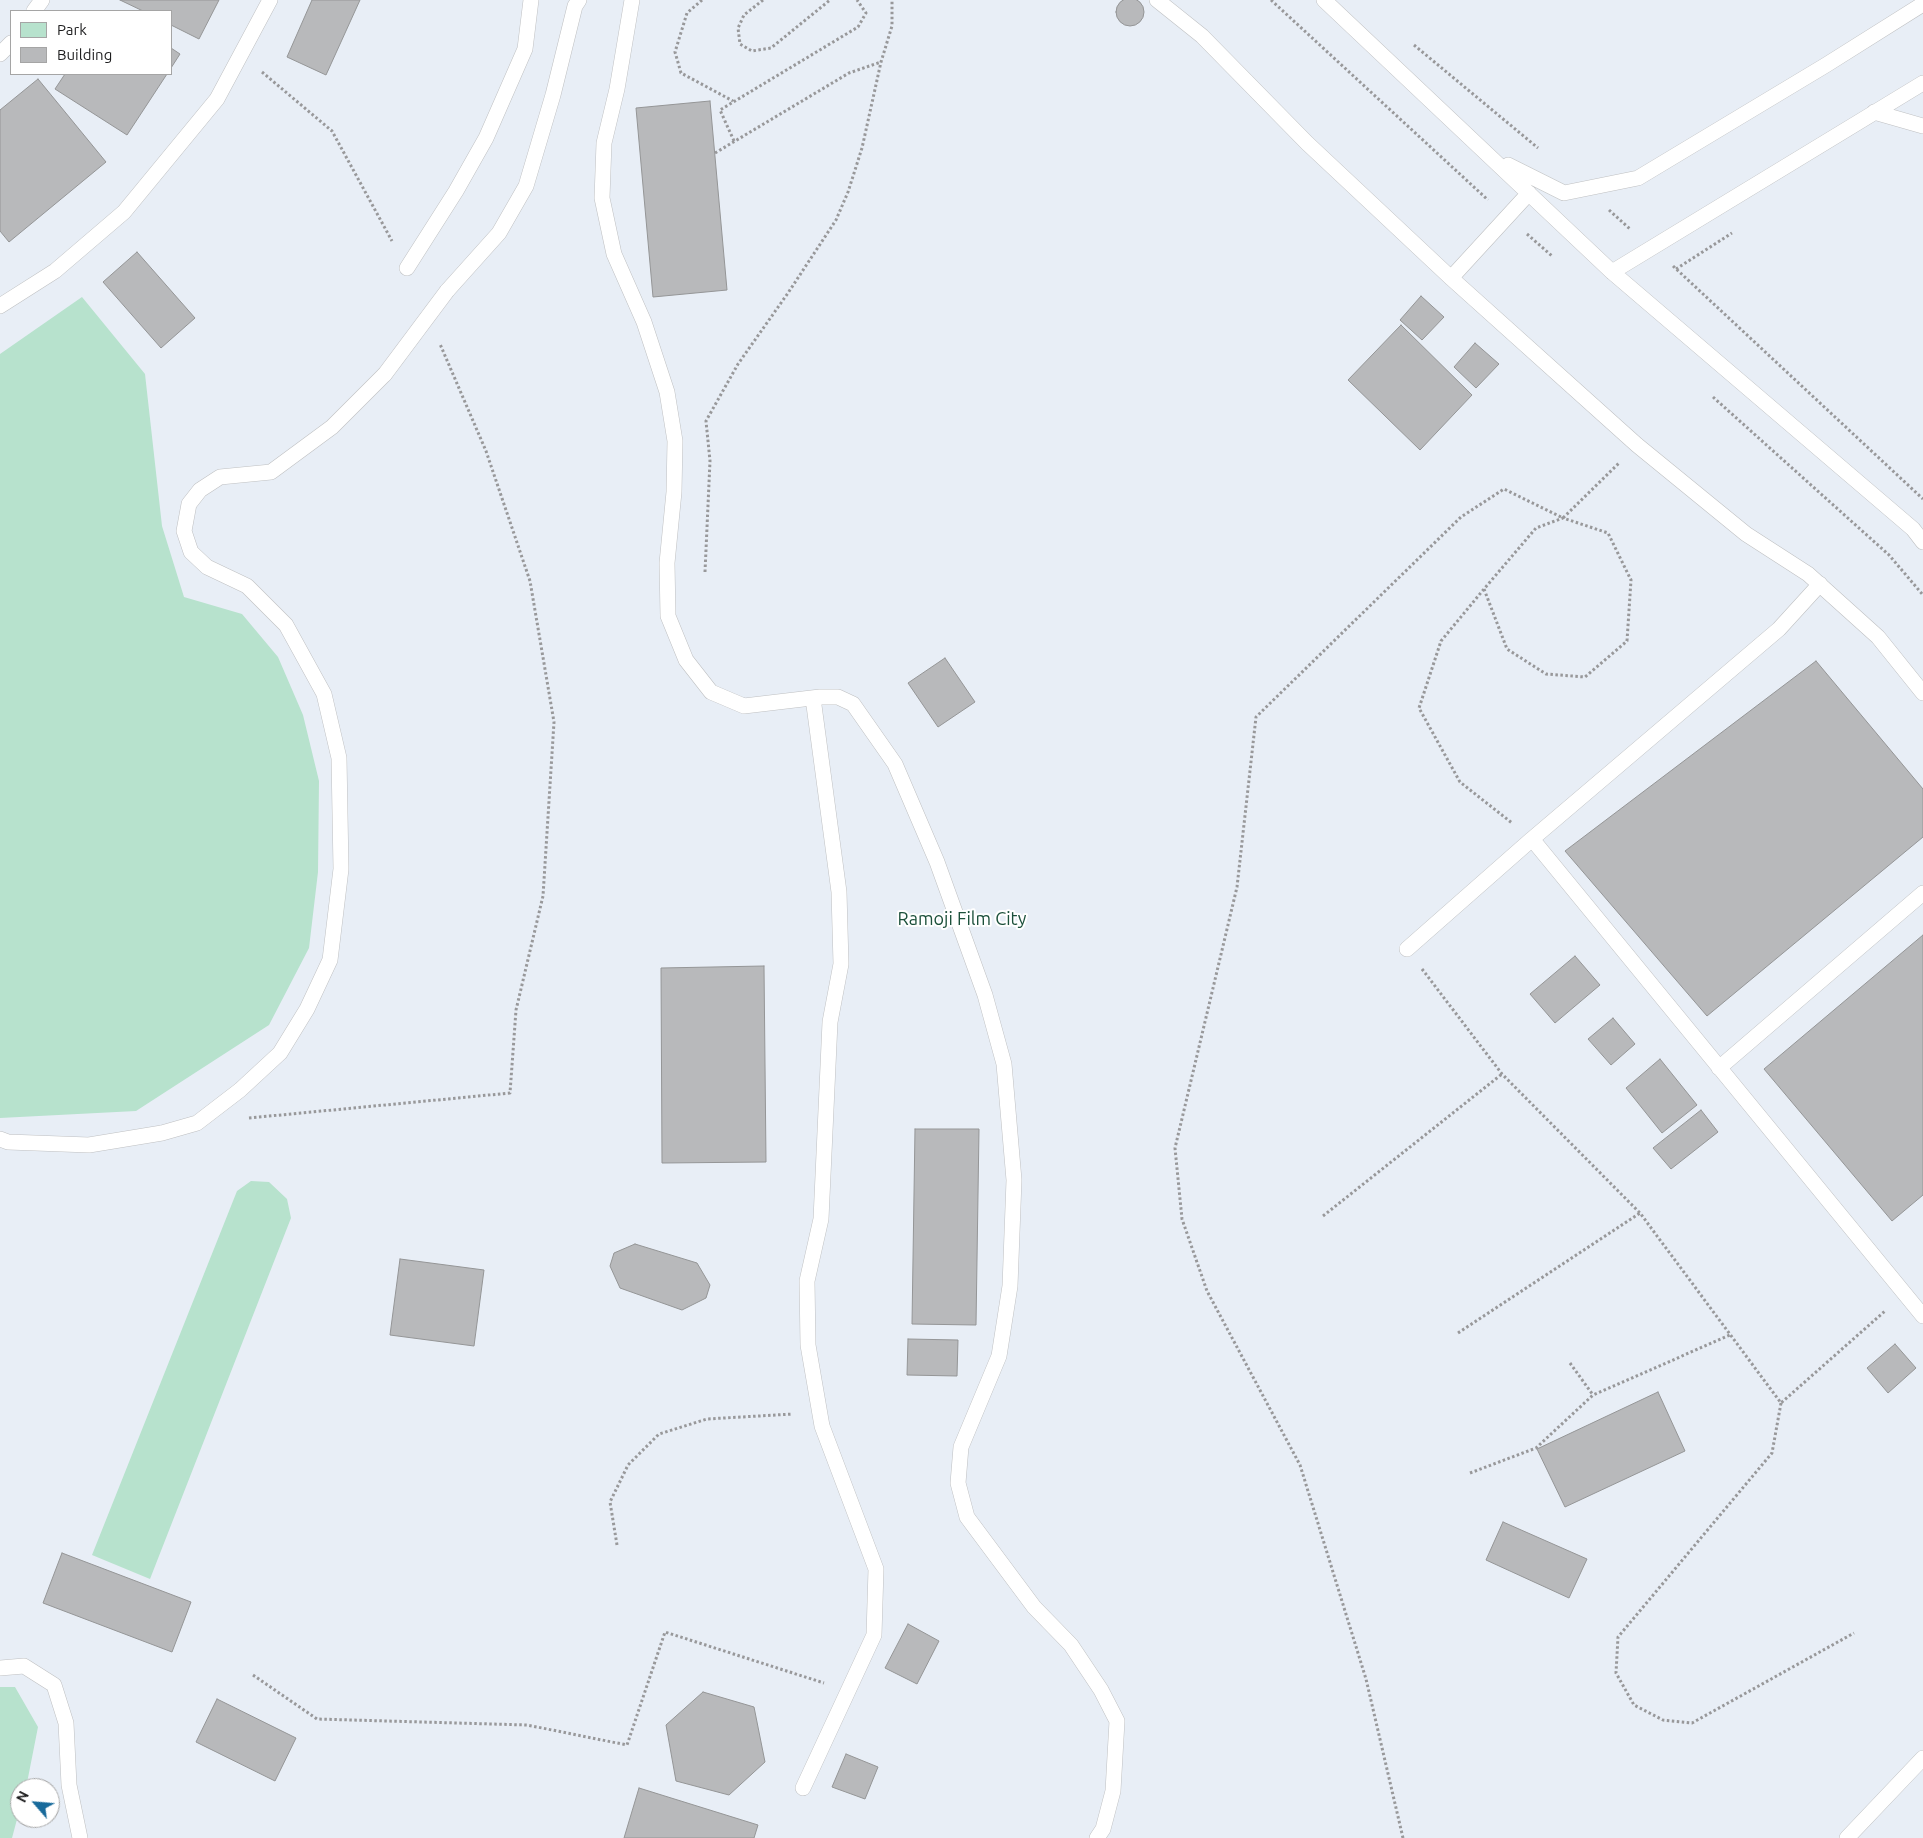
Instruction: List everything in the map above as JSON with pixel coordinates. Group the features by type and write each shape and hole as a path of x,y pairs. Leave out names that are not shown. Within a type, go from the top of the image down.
{"lane":[{"path":"0,306 56,271 124,212 216,99 270,0"},
{"path":"407,268 456,192 486,138 525,49 531,0"},
{"path":"0,1139 8,1142 89,1145 162,1133 197,1123 240,1090 280,1053 308,1009 330,960 341,869 339,758 324,694 286,625 247,586 207,567 191,552 184,531 188,504 200,490 220,477 271,472 332,427 385,374 447,291 499,233 526,186 553,95 578,0"},
{"path":"632,0 617,89 604,143 602,198 614,254 644,322 667,392 670,408 674,458 674,492 667,563 668,616 686,660 711,692 744,706 813,698 838,698 852,704 895,764 940,870 984,995 1004,1064 1014,1180 1010,1286 999,1356 962,1447 958,1483 967,1517 1034,1607 1071,1645 1101,1690 1116,1721 1113,1791 1103,1828 1097,1838"},
{"path":"1157,0 1202,36 1307,143 1451,278 1637,445 1746,534 1808,574 1820,584 1878,637 1923,692"},
{"path":"1324,0 1612,272 1906,523 1923,542"},
{"path":"1493,158 1564,193 1638,178 1826,66 1923,4"},
{"path":"0,54 10,44"},
{"path":"1612,272 1923,83"},
{"path":"1874,112 1923,126"},
{"path":"1451,278 1529,193"},
{"path":"1407,949 1532,839 1779,629 1820,584"},
{"path":"803,1788 874,1635 876,1569 822,1426 808,1345 807,1281 821,1219 830,1022 841,964 839,892 813,698"},
{"path":"1532,839 1923,1316"},
{"path":"1719,1068 1923,893"},
{"path":"0,1668 24,1666 54,1685 66,1723 70,1785 80,1838"},
{"path":"1847,1838 1923,1758"}],"path":[{"path":"702,0 687,13 675,52 681,73 734,102"},
{"path":"763,0 744,15 738,28 740,44 752,51 771,48 830,0"},
{"path":"734,141 720,110 858,27 866,13 857,0"},
{"path":"704,572 710,461 706,421 738,364 808,264 836,220 848,192 862,148 881,62 892,26 892,0"},
{"path":"241,54 332,131 407,268"},
{"path":"714,153 849,73 881,62"},
{"path":"1676,269 1733,232"},
{"path":"246,1119 510,1093 516,1010 543,896 554,722 530,581 486,451 439,341"},
{"path":"1532,839 1460,782 1419,708 1442,641 1484,589 1536,528 1563,518 1637,445"},
{"path":"1403,1838 1366,1679 1300,1465 1207,1292 1182,1218 1175,1148 1237,887 1256,717 1461,517 1504,489 1563,518 1608,533 1631,580 1627,641 1585,678 1546,674 1507,649 1484,589"},
{"path":"1407,949 1502,1074 1640,1213 1781,1404"},
{"path":"1323,1216 1502,1074"},
{"path":"1458,1334 1640,1213"},
{"path":"1854,1633 1692,1723 1663,1720 1634,1705 1616,1673 1618,1637 1772,1453 1781,1404 1904,1294"},
{"path":"1470,1473 1536,1448 1593,1395 1730,1335"},
{"path":"1570,1363 1593,1395"},
{"path":"617,1545 610,1502 628,1465 659,1434 707,1419 796,1414 794,1404"},
{"path":"253,1675 317,1719 526,1725 627,1745 665,1632 848,1690"}],"shaded area":[{"name":"Ramoji Film City","path":"0,0 1923,0 1923,1838 0,1838"}],"green space":[{"path":"82,297 145,374 162,526 184,597 242,614 278,657 303,715 319,781 318,872 309,948 269,1025 136,1111 0,1118 0,354"},
{"path":"251,1181 269,1182 287,1199 291,1218 150,1579 92,1555 237,1191"},
{"path":"0,1687 15,1687 38,1727 28,1778 10,1778 10,1828 15,1828 12,1838 0,1838"}],"building":[{"path":"1125,-1 1135,-1 1143,7 1143,17 1135,25 1125,25 1117,17 1117,7"},
{"path":"120,0 219,0 199,39 172,26 172,10 141,10"},
{"path":"312,0 360,0 326,75 287,57"},
{"path":"172,49 180,54 172,66"},
{"path":"64,75 166,75 127,135 55,89"},
{"path":"38,79 106,162 9,242 0,231 0,110"},
{"path":"710,101 727,290 653,297 636,108"},
{"path":"137,252 195,318 161,348 103,282"},
{"path":"1421,296 1444,317 1422,340 1400,320"},
{"path":"1401,325 1472,395 1420,450 1348,380"},
{"path":"1475,343 1499,364 1476,388 1454,367"},
{"path":"945,658 975,702 938,727 908,683"},
{"path":"1816,661 1923,789 1923,837 1707,1016 1565,851"},
{"path":"1923,935 1923,1195 1892,1221 1764,1069"},
{"path":"1575,956 1600,985 1555,1023 1530,994"},
{"path":"764,966 766,1162 662,1163 661,968"},
{"path":"1613,1018 1635,1044 1611,1065 1588,1039"},
{"path":"1660,1059 1697,1105 1662,1133 1626,1088"},
{"path":"1701,1110 1718,1132 1671,1169 1653,1148"},
{"path":"915,1129 979,1129 976,1325 912,1324"},
{"path":"635,1244 697,1263 710,1285 706,1298 682,1310 620,1288 610,1266 614,1253"},
{"path":"400,1259 484,1270 474,1346 390,1335"},
{"path":"908,1339 958,1340 957,1376 907,1375"},
{"path":"1895,1344 1916,1368 1888,1393 1867,1368"},
{"path":"1658,1392 1685,1451 1565,1507 1537,1449"},
{"path":"1503,1522 1587,1559 1569,1598 1486,1560"},
{"path":"62,1553 191,1602 172,1652 43,1603"},
{"path":"908,1624 939,1641 917,1684 885,1668"},
{"path":"703,1692 754,1707 765,1762 729,1795 676,1781 666,1725"},
{"path":"217,1699 296,1738 275,1781 196,1742"},
{"path":"846,1754 878,1767 865,1799 832,1787"},
{"path":"639,1788 758,1825 754,1838 624,1838"}]}
